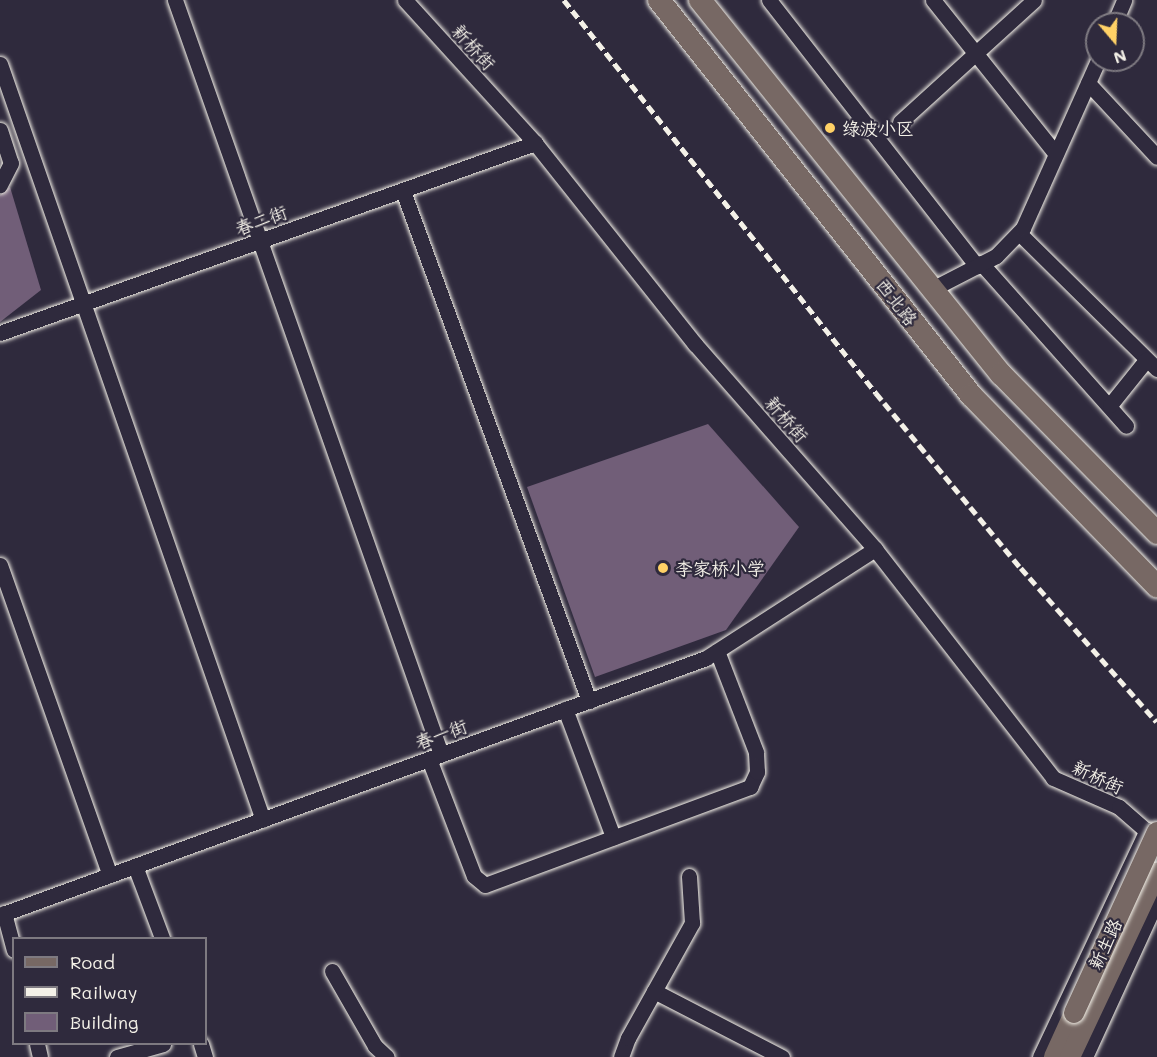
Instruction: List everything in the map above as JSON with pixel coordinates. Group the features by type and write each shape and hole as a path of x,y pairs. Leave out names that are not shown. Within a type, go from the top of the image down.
{"highway":[{"name":"西北路","path":"659,0 970,395 1157,586"},
{"name":"西北路","path":"700,0 1001,374 1157,533"}],"main road":[{"name":"新生路","path":"1071,1057 1081,1017 1154,834"},
{"name":"新生路","path":"1054,1057 1081,1017 1157,872"}],"street":[{"path":"175,0 435,756 474,876 485,885 750,787 757,772 756,752 717,651"},
{"name":"新桥街","path":"405,0 535,143 695,344 875,549 1053,778 1119,807 1154,834"},
{"path":"769,0 979,265 1110,405 1126,426"},
{"path":"933,0 1056,154"},
{"path":"900,122 1034,0"},
{"path":"0,64 263,820"},
{"path":"933,289 996,256 1019,233 1093,72"},
{"path":"1088,83 1157,157"},
{"path":"0,130 11,163 0,185"},
{"name":"春二街","path":"0,333 535,143"},
{"path":"403,190 589,701"},
{"path":"1019,233 1152,364 1110,405"},
{"name":"春一街","path":"2,914 589,701 717,651 875,549"},
{"path":"0,565 110,875"},
{"path":"565,709 612,837"},
{"path":"1040,1057 1154,834"},
{"path":"135,866 161,937"},
{"path":"621,1057 692,923 689,876"},
{"path":"1085,1057 1157,900"},
{"path":"2,914 12,944"},
{"path":"332,971 375,1046 387,1057"},
{"path":"654,991 782,1057"},
{"path":"117,1057 159,1045"}],"building":[{"path":"10,187 41,290 0,322 0,195"},
{"name":"李家桥小学","path":"708,424 799,527 726,630 595,677 527,487"}],"railway":[{"path":"564,0 876,393 1021,568 1157,722"}],"place":[{"name":"绿波小区","path":"830,128"},
{"name":"李家桥小学","path":"663,568"}]}
